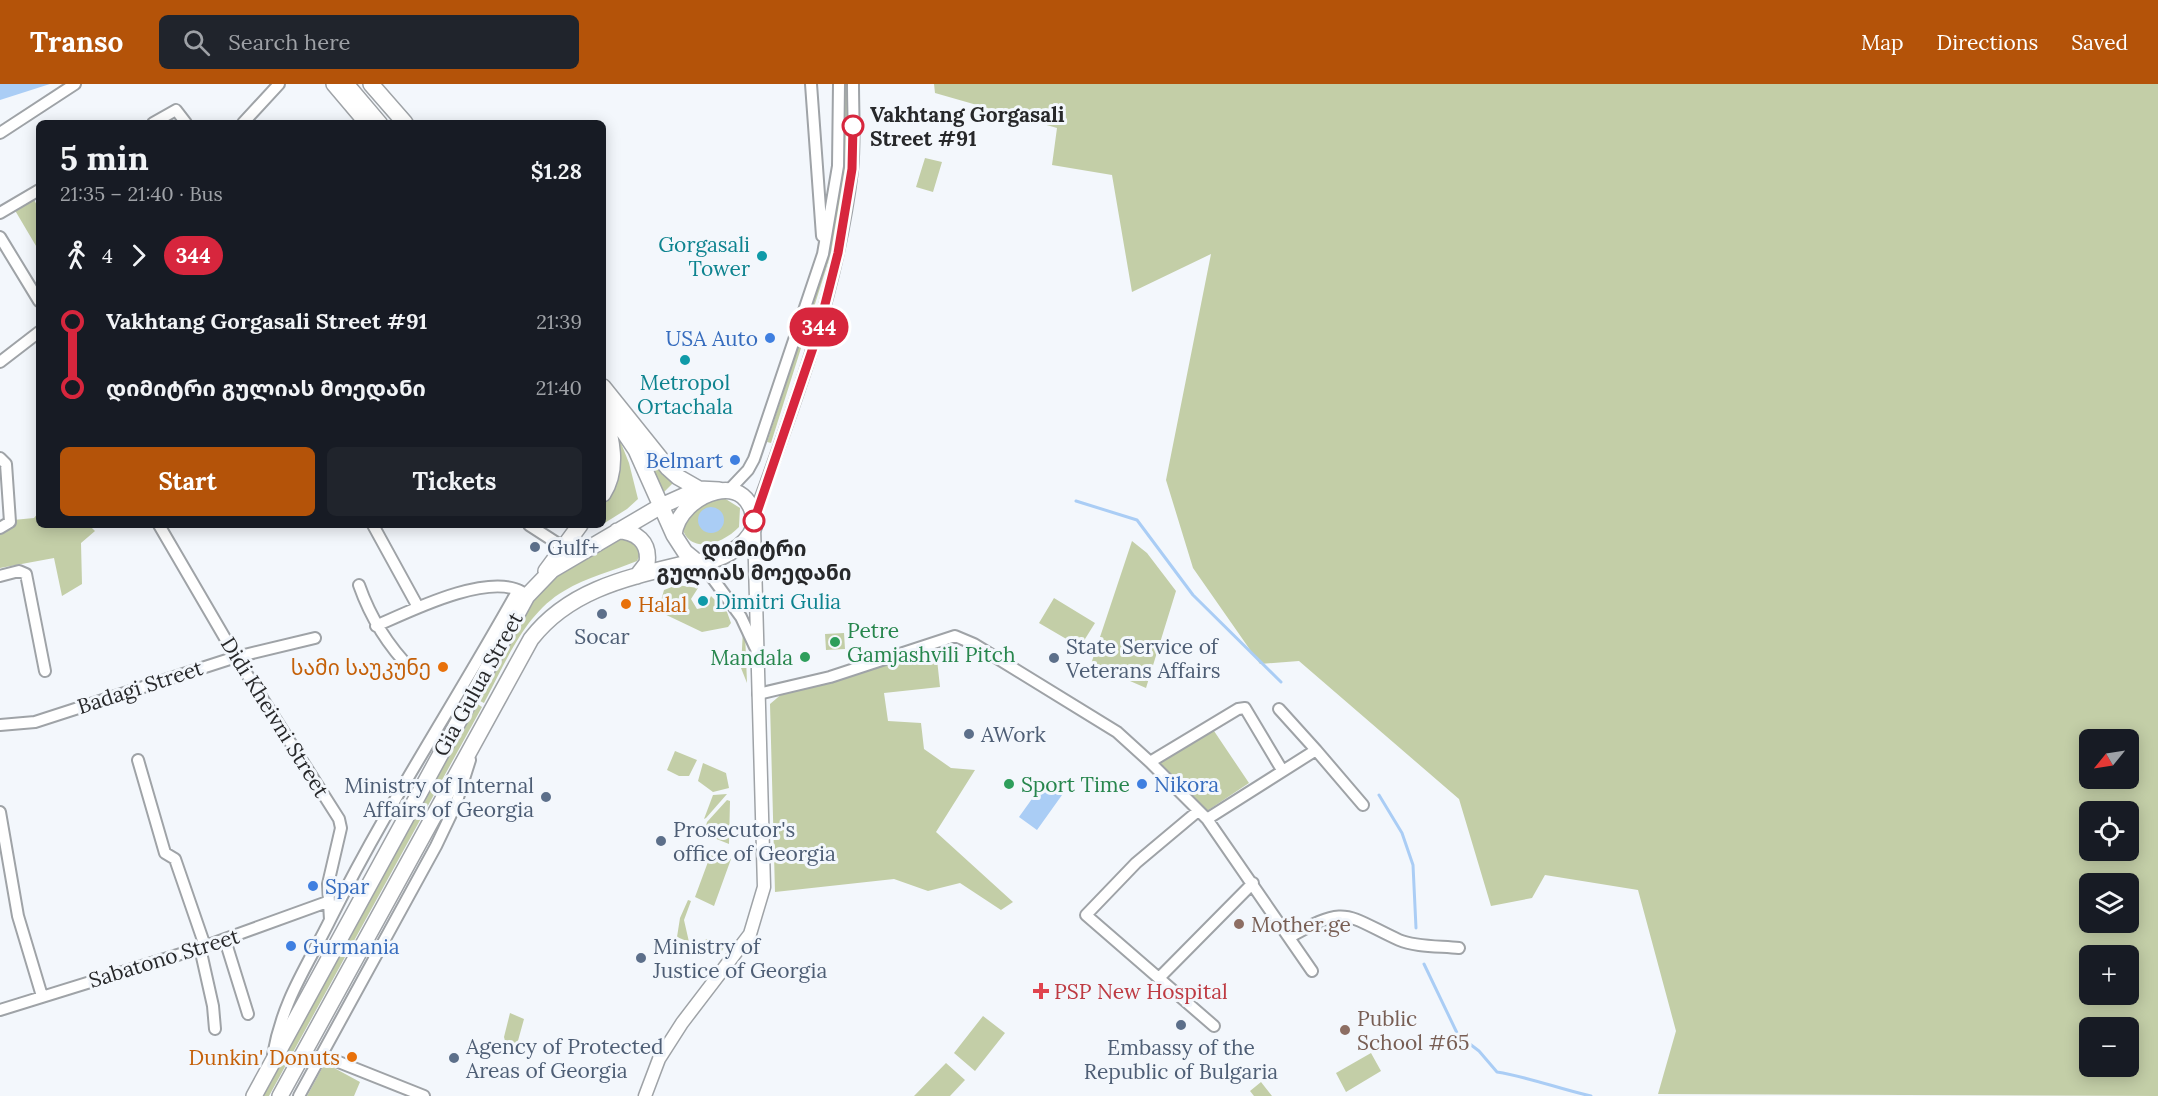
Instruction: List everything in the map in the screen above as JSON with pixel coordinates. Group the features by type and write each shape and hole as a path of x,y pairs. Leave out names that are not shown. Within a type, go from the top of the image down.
{"highway":[{"path":"334,84 364,120"},
{"path":"371,84 402,120"},
{"path":"606,391 668,468 678,477 699,489"},
{"path":"606,405 636,450 674,535 685,552 698,561 720,556 748,538 754,521 748,501 724,489 685,509 677,520 674,535"},
{"path":"606,425 613,458 611,479 606,488"},
{"name":"Gia Gulua Street","path":"254,1096 523,593 558,566 661,506 699,489 724,489"},
{"path":"537,583 578,528"},
{"path":"617,531 632,533 645,546 646,563 637,576"},
{"name":"Gia Gulua Street","path":"280,1096 446,792 531,639 541,626 578,598 602,586 698,561"}],"main road":[{"path":"348,84 378,120"},
{"path":"645,1096 659,1059 682,1023 750,933 764,887 755,646 757,566 754,521"}],"street":[{"path":"0,133 75,84"},
{"path":"246,120 279,84"},
{"path":"811,84 823,254"},
{"path":"724,489 748,470 754,459 823,254 838,166 839,84"},
{"path":"754,521 817,336 838,253 852,169 853,84"},
{"path":"158,120 176,110 184,120"},
{"path":"0,213 36,191"},
{"path":"0,237 36,296"},
{"path":"0,362 36,334"},
{"path":"0,458 6,464 10,522 0,528"},
{"name":"Didi Kheivni Street","path":"161,528 236,657 339,819 341,828 328,884 327,902 330,920"},
{"path":"375,528 418,608"},
{"path":"534,528 562,547"},
{"path":"698,561 741,617 755,646"},
{"path":"0,576 20,571 26,574 45,670"},
{"path":"359,585 376,626 392,650 412,670"},
{"path":"376,626 418,608 483,587 523,593"},
{"name":"Gia Gulua Street","path":"271,1065 278,1023 293,989 384,820 523,593"},
{"path":"758,694 830,677 955,636 974,644 1117,732 1150,762 1207,819 1312,970"},
{"name":"Badagi Street","path":"0,725 35,722 236,657 315,638"},
{"path":"1150,762 1238,709 1245,708 1282,770"},
{"path":"1279,709 1363,805"},
{"name":"Gia Gulua Street","path":"299,1096 436,846 456,804 474,744"},
{"path":"1207,819 1316,750"},
{"path":"138,760 165,853 175,859 202,947 215,1029"},
{"path":"1198,811 1136,863 1086,915 1214,1026"},
{"path":"0,812 18,916 42,996"},
{"path":"1159,978 1253,883"},
{"name":"Sabatono Street","path":"0,1010 225,940 327,902"},
{"path":"1290,937 1324,918 1350,915 1401,941 1459,948"},
{"path":"225,940 248,1014"},
{"path":"321,1055 424,1096"}],"green space":[{"path":"845,84 848,84 847,168 833,247 771,443 767,442 829,253 844,166"},
{"path":"934,84 2158,84 2158,1096 1658,1094 1676,1031 1638,890 1545,875 1532,898 1491,906 1459,799 1299,661 1260,664 1193,568 1166,480 1211,254 1132,292 1112,175 1052,165 1057,128 935,93"},
{"path":"925,158 942,162 933,192 916,187"},
{"path":"32,196 36,203 36,246 13,207"},
{"path":"617,433 629,463 638,499 606,522 606,498 619,472"},
{"path":"644,447 674,482 663,493"},
{"path":"724,498 740,508 739,527 713,543 695,543 688,538 683,530 681,518 712,500"},
{"path":"36,516 36,528 92,528 95,531 81,543 82,584 62,596 54,558 0,568 0,532 11,529 13,520 34,518"},
{"path":"622,535 634,538 640,555 637,561 582,582 550,601 527,626 517,641 484,703 478,700 532,599 558,571"},
{"path":"1132,541 1147,553 1176,591 1146,688 1091,664"},
{"path":"677,585 698,588 691,599 697,609 706,607 711,596 727,612 731,623 728,627 702,632 658,611 664,590"},
{"path":"1054,598 1095,623 1080,647 1039,623"},
{"path":"743,629 745,632 747,683 741,668"},
{"name":"Petre Gamjashvili Pitch","path":"844,633 845,649 826,650 825,634"},
{"path":"936,650 940,687 884,693 888,721 921,723 924,749 951,768 975,770 936,832 1013,902 1001,910 960,883 928,891 894,879 775,892 770,704 783,693"},
{"path":"476,703 482,707 269,1096 262,1096"},
{"path":"1212,728 1249,783 1204,813 1156,762"},
{"path":"675,751 697,760 689,776 679,776 667,770"},
{"path":"703,763 726,773 729,788 713,792 698,781"},
{"path":"727,794 706,818 704,819 713,795"},
{"path":"727,800 730,801 729,844 704,834 707,822"},
{"path":"712,851 731,859 714,906 695,897"},
{"path":"688,900 691,901 684,920 689,942 677,937 680,918"},
{"path":"706,939 724,947 720,955 703,948"},
{"path":"510,1013 524,1019 516,1048 506,1045 504,1037"},
{"path":"983,1016 1005,1033 975,1071 954,1053"},
{"path":"1371,1053 1381,1071 1346,1092 1336,1073"},
{"path":"325,1063 360,1082 354,1096 307,1096"},
{"path":"946,1063 965,1080 950,1096 914,1096"},
{"path":"1261,1082 1272,1096 1254,1096 1250,1091"}],"water":[{"path":"0,84 50,84 0,100"},
{"path":"711,507 720,511 724,520 720,529 711,533 702,529 698,520 702,511"},
{"path":"1044,782 1062,795 1037,830 1019,817"}],"waterway":[{"path":"1076,501 1137,520 1193,595 1281,682"},
{"path":"1379,795 1402,833 1413,865 1416,928"},
{"path":"1424,964 1458,1035 1479,1051 1497,1072 1591,1096"}],"bus line":[{"name":"344","path":"754,521 771,464 817,336 838,253 852,169 853,126"}],"place":[{"name":"Vakhtang Gorgasali Street #91","path":"853,126"},
{"name":"Gorgasali Tower","path":"762,256"},
{"name":"USA Auto","path":"770,338"},
{"name":"Metropol Ortachala","path":"685,360"},
{"name":"Belmart","path":"735,460"},
{"name":"დიმიტრი გულიას მოედანი","path":"754,521"},
{"name":"Gulf+","path":"535,547"},
{"name":"Dimitri Gulia","path":"703,601"},
{"name":"Halal","path":"626,604"},
{"name":"Socar","path":"602,614"},
{"name":"Petre Gamjashvili Pitch","path":"835,642"},
{"name":"Mandala","path":"805,657"},
{"name":"State Service of Veterans Affairs","path":"1054,658"},
{"name":"სამი საუკუნე","path":"443,667"},
{"name":"AWork","path":"969,734"},
{"name":"Sport Time","path":"1009,784"},
{"name":"Nikora","path":"1142,784"},
{"name":"Ministry of Internal Affairs of Georgia","path":"546,797"},
{"name":"Prosecutor's office of Georgia","path":"661,841"},
{"name":"Spar","path":"313,886"},
{"name":"Mother.ge","path":"1239,924"},
{"name":"Gurmania","path":"291,946"},
{"name":"Ministry of Justice of Georgia","path":"641,958"},
{"name":"PSP New Hospital","path":"1041,991"},
{"name":"Embassy of the Republic of Bulgaria","path":"1181,1025"},
{"name":"Public School #65","path":"1345,1030"},
{"name":"Dunkin' Donuts","path":"352,1057"},
{"name":"Agency of Protected Areas of Georgia","path":"454,1058"}]}
